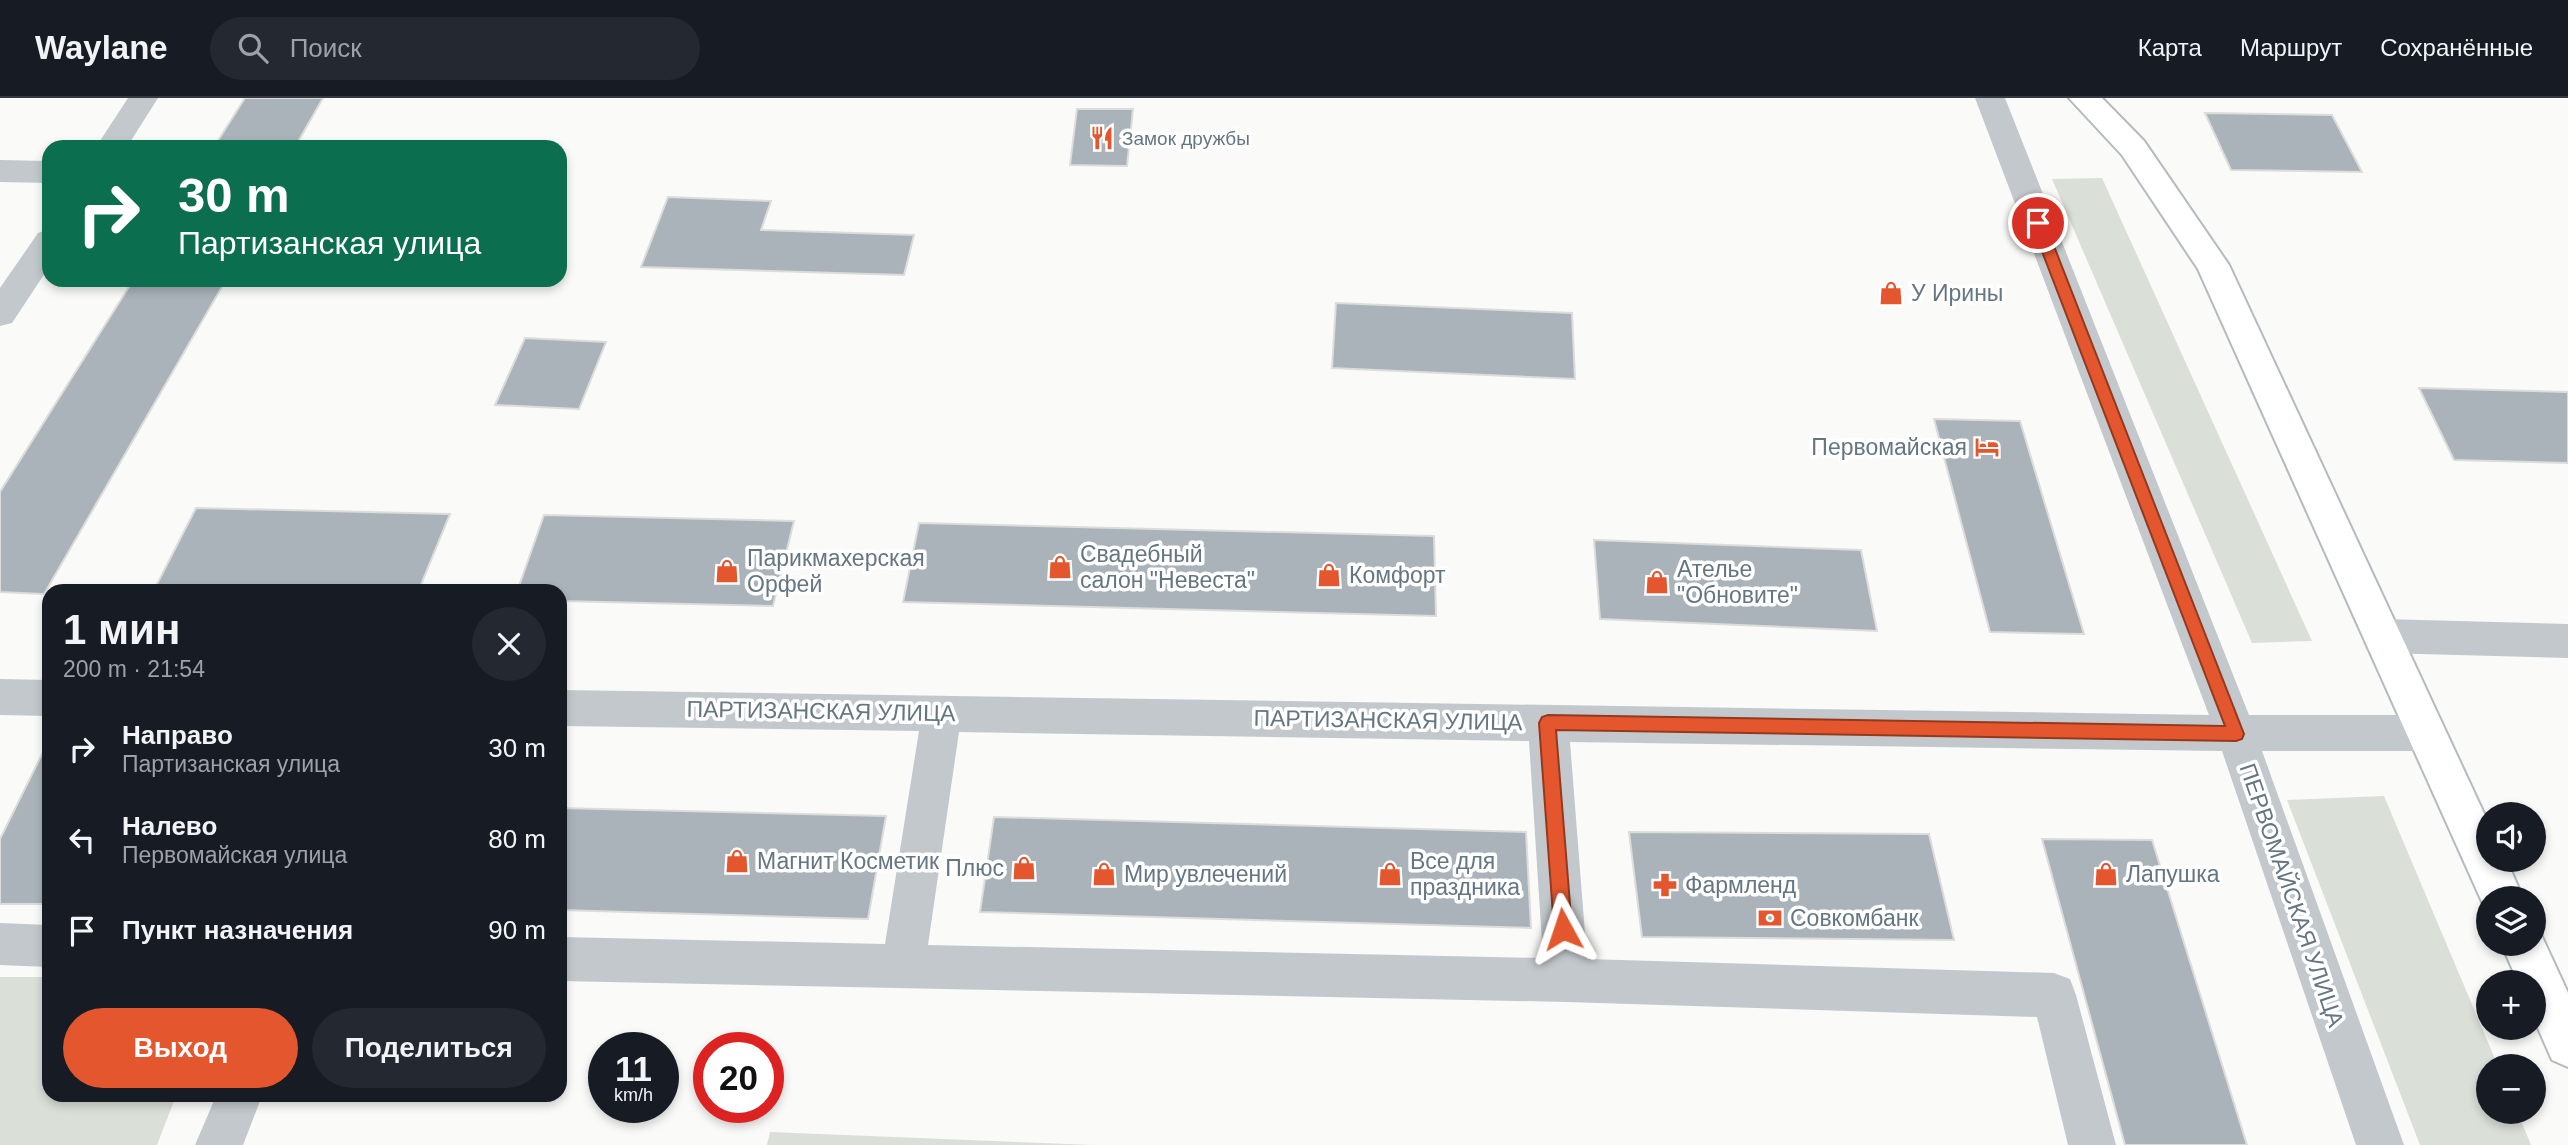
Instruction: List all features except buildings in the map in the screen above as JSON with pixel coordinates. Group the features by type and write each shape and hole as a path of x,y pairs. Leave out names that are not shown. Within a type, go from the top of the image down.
{"main road":[{"path":"2084,98 2133,148 2213,265 2496,886"},
{"path":"2529,956 2568,1044"}],"street":[{"path":"116,140 143,98"},
{"name":"ПЕРВОМАЙСКАЯ УЛИЦА","path":"1990,98 2236,734 2379,1145"},
{"path":"0,171 42,172"},
{"path":"0,314 42,251"},
{"path":"2384,636 2568,641"},
{"path":"0,697 42,698"},
{"name":"ПАРТИЗАНСКАЯ УЛИЦА","path":"567,708 2236,734 2426,733"},
{"path":"903,967 942,713"},
{"path":"1548,723 1567,980"},
{"path":"0,944 42,946"},
{"path":"567,959 1567,980 2054,995 2092,1145"},
{"path":"219,1145 237,1102"}],"shaded area":[{"path":"2102,178 2312,641 2252,643 2052,179"},
{"path":"2384,796 2476,1014 2476,1040 2487,1040 2493,1054 2476,1054 2476,1124 2522,1124 2531,1145 2420,1145 2287,800"},
{"path":"0,977 42,977 42,1102 174,1102 157,1145 0,1145"},
{"path":"770,1132 1093,1145 767,1145"}],"place":[{"name":"Замок дружбы","path":"1102,138"},
{"name":"У Ирины","path":"1891,293"},
{"name":"Первомайская","path":"1987,447"},
{"name":"Свадебный салон \"Невеста\"","path":"1060,567"},
{"name":"Парикмахерская Орфей","path":"727,571"},
{"name":"Комфорт","path":"1329,575"},
{"name":"Ателье \"Обновите\"","path":"1657,582"},
{"name":"Магнит Косметик","path":"737,861"},
{"name":"Плюс","path":"1024,868"},
{"name":"Мир увлечений","path":"1104,874"},
{"name":"Все для праздника","path":"1390,874"},
{"name":"Лапушка","path":"2106,874"},
{"name":"Фармленд","path":"1665,885"},
{"name":"Совкомбанк","path":"1770,918"}],"route":[{"path":"1563,929 1548,723 2236,734 2038,223"}]}
